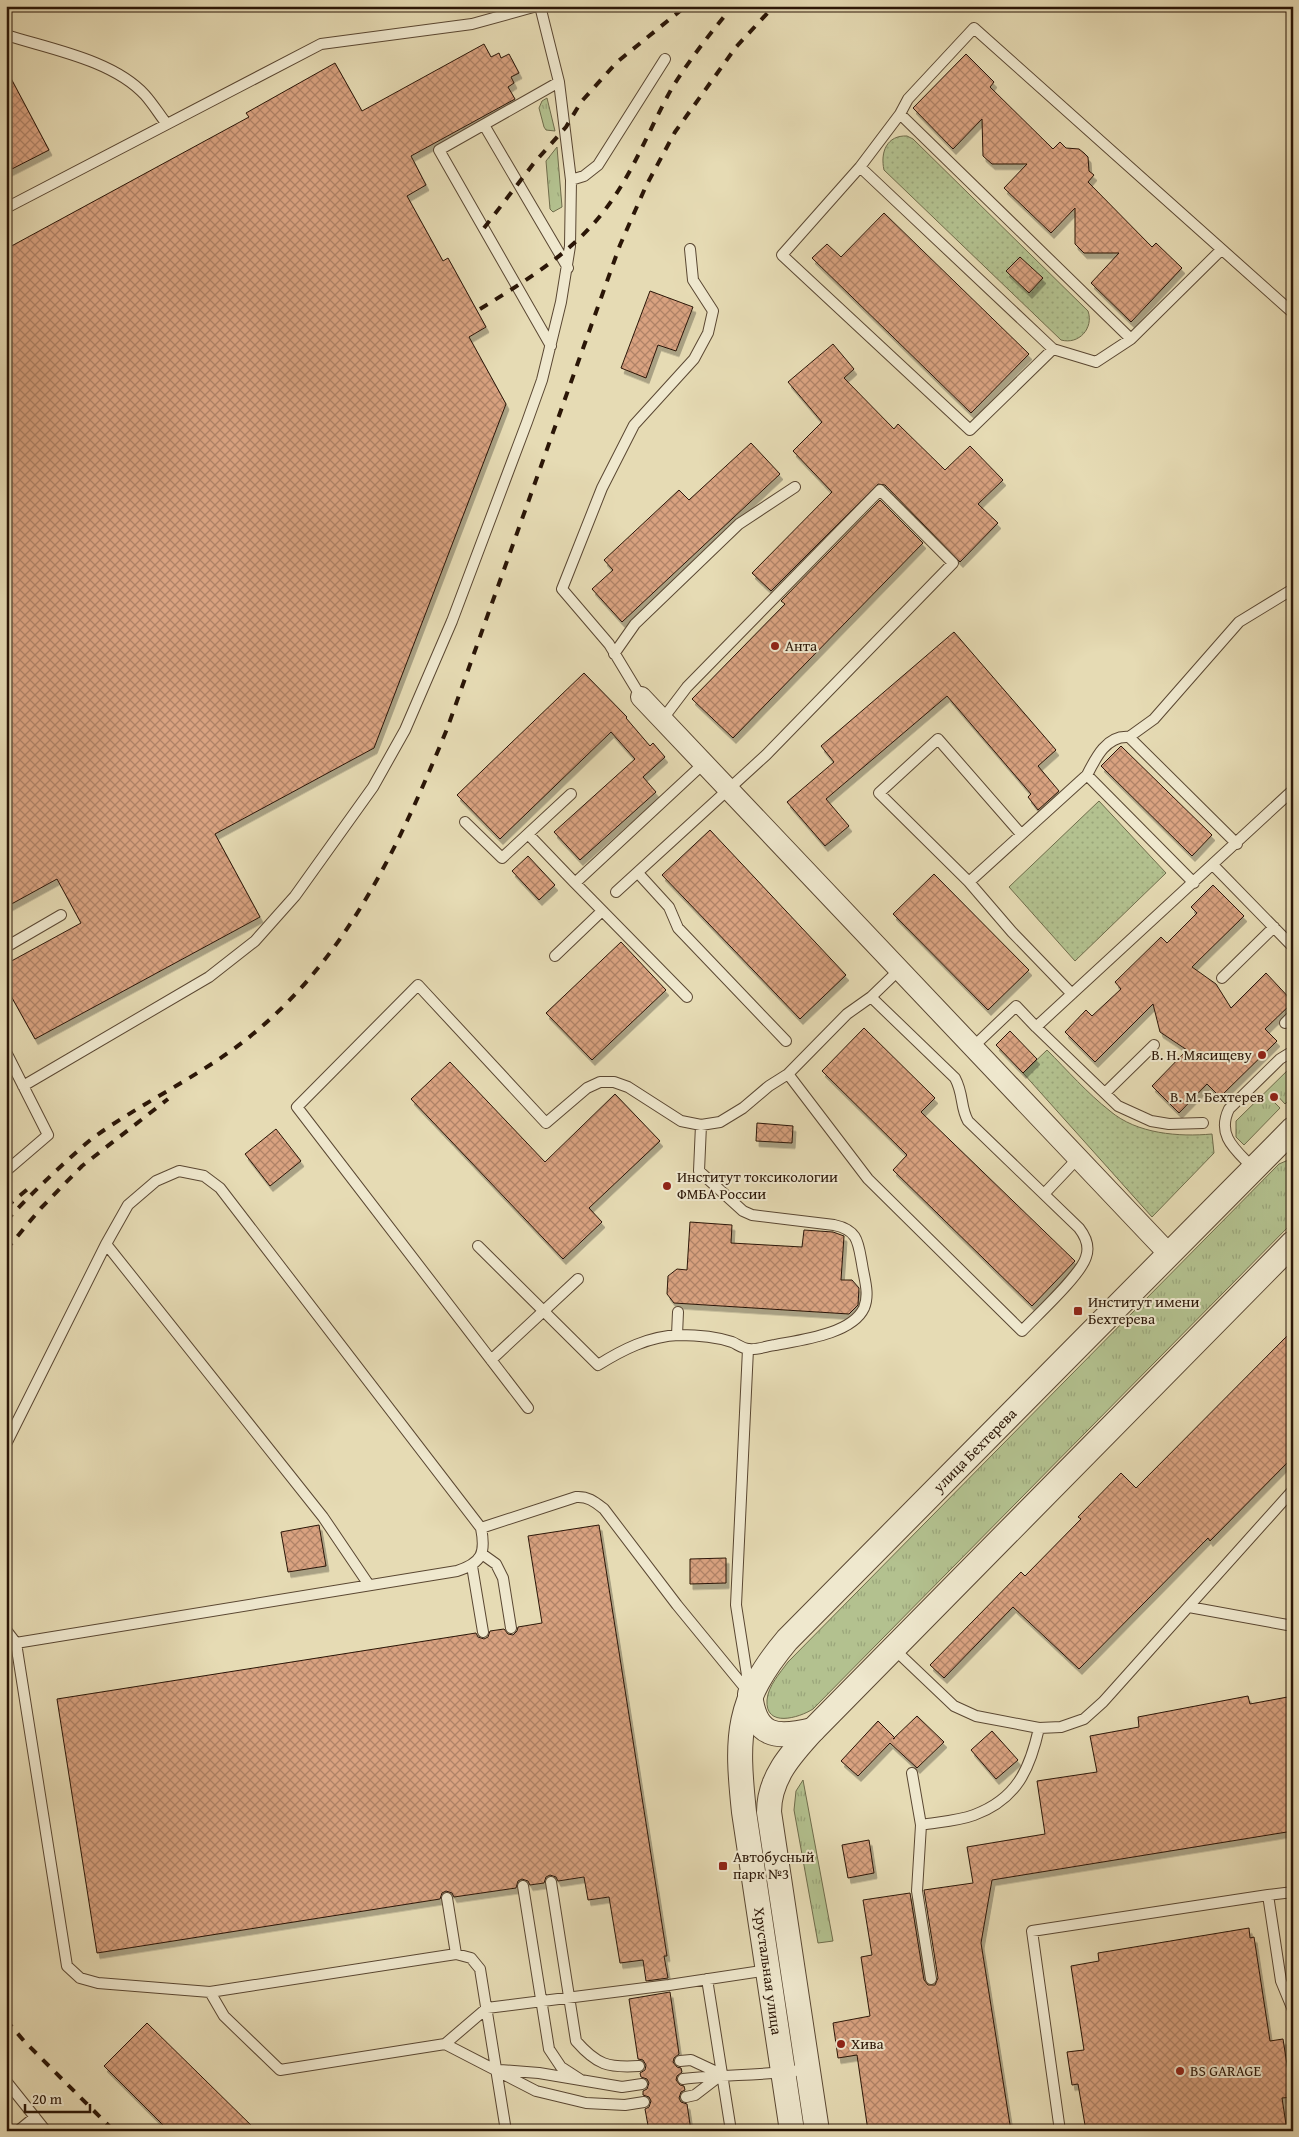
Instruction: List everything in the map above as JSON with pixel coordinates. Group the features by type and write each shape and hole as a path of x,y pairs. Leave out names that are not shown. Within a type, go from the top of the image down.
{"street":[{"path":"640,698 1169,1254"},
{"name":"улица Бехтерева","path":"744,1812 740,1750 743,1720 750,1694 766,1665 787,1640 1253,1168 1288,1139"},
{"path":"750,1694 757,1721 768,1732 781,1736 813,1730 1293,1243"},
{"name":"Хрустальная улица","path":"792,2131 783,2073 780,1968 769,1802 774,1782 786,1761 813,1730"},
{"name":"Хрустальная улица","path":"744,1812 780,1968 808,2069 817,2131"}],"lane":[{"path":"6,208 166,123 322,44 472,24 539,6 559,82 571,180 568,268 552,346 527,422 452,621 405,730 373,787 294,896 255,941 209,977 24,1086"},
{"path":"1053,348 970,430 782,255 860,167 900,114 908,99 974,28 1293,313"},
{"path":"6,35 92,62 122,76 145,95 166,123"},
{"path":"571,180 584,176 598,165 665,59"},
{"path":"552,346 439,150 559,82"},
{"path":"900,114 1131,339"},
{"path":"484,125 568,268"},
{"path":"860,167 1053,348 1096,362 1131,339 1222,250"},
{"path":"640,698 609,644 562,589 602,488 634,424 694,359 708,333 713,311 693,280 690,249"},
{"path":"614,654 635,624 739,524 795,487"},
{"path":"616,892 730,791 766,756 953,563 880,490 687,687 662,720"},
{"path":"1129,737 1154,719 1239,622 1293,589"},
{"path":"969,882 1087,775 1095,759 1111,740 1119,736 1129,737 1237,844"},
{"path":"1021,834 938,739 879,793 969,882 1012,932 1072,994"},
{"path":"576,883 703,764"},
{"path":"1087,775 1194,883"},
{"path":"1036,1027 1237,844 1293,790"},
{"path":"465,822 502,858 571,794"},
{"path":"528,834 687,997"},
{"path":"1213,865 1293,947"},
{"path":"638,873 669,908 678,928 786,1041"},
{"path":"555,956 602,911"},
{"path":"6,947 61,915"},
{"path":"1222,978 1274,927"},
{"path":"528,1408 297,1107 418,985 546,1123 588,1088 600,1082 614,1082 628,1087 681,1121 701,1125 720,1122 743,1108 769,1086 788,1074 847,1014 871,997 899,970"},
{"path":"788,1074 868,1179 1022,1331 1082,1267 1088,1247 1085,1236 968,1121 963,1112 961,1089 955,1078 871,997"},
{"path":"973,1047 1016,1006 1118,1106 1151,1120 1177,1125 1203,1123"},
{"path":"1285,1023 1293,1015"},
{"path":"1105,1093 1154,1045"},
{"path":"1253,1168 1227,1138 1224,1130 1225,1118 1230,1109 1280,1059 1293,1050"},
{"path":"6,1052 48,1135 6,1171"},
{"path":"478,1246 598,1366 622,1350 650,1340 677,1336 705,1336 732,1342 748,1349 811,1339 837,1330 860,1315 865,1306 867,1294 858,1244 854,1234 847,1228 752,1215 743,1211 699,1171 701,1125"},
{"path":"1044,1194 1078,1158"},
{"path":"6,1444 106,1244 128,1205 156,1181 179,1170 204,1176 220,1188 481,1528 484,1541 482,1554 472,1566 457,1571 16,1643"},
{"path":"106,1244 323,1517 369,1585"},
{"path":"491,1360 578,1279"},
{"path":"677,1336 678,1312"},
{"path":"748,1349 736,1605 750,1694"},
{"path":"893,1648 954,1706 976,1716 1038,1728 1061,1727 1084,1718 1103,1702 1293,1490"},
{"path":"481,1528 576,1497 584,1496 595,1501 604,1509 677,1605 750,1694"},
{"path":"482,1554 496,1564 503,1578 511,1628"},
{"path":"472,1566 483,1632"},
{"path":"1189,1607 1293,1626"},
{"path":"6,1630 16,1643 67,1966 80,1978 98,1982 210,1992 456,1954 471,1958 480,1969 506,2131"},
{"path":"922,1825 974,1816 1001,1802 1020,1782 1032,1756 1038,1728"},
{"path":"912,1773 922,1825 917,1891 931,1979"},
{"path":"551,1882 576,2041 588,2055 603,2065 619,2067 639,2066"},
{"path":"523,1886 549,2049 561,2067 581,2080"},
{"path":"1060,2131 1032,1931 1293,1892"},
{"path":"1268,1895 1282,1981 1293,2010"},
{"path":"447,1898 456,1954"},
{"path":"210,1992 224,2016 280,2070 445,2044 487,2008 780,1968"},
{"path":"706,1979 731,2131"},
{"path":"445,2044 536,2091 586,2103 625,2105 644,2102"},
{"path":"680,2061 691,2060 722,2075"},
{"path":"683,2079 722,2075 783,2073 808,2069"},
{"path":"497,2070 540,2073 622,2087 642,2084"},
{"path":"686,2097 695,2096 722,2075"},
{"path":"6,2080 46,2131"},
{"path":"18,2131 35,2117"}],"green space":[{"path":"547,98 555,131 546,130 539,108 542,101"},
{"path":"907,136 913,139 1088,311 1089,323 1084,334 1074,340 1061,340 884,170 883,157 886,146 894,138"},
{"path":"557,147 562,207 553,212 550,209 546,161"},
{"path":"1099,801 1166,873 1075,961 1009,887"},
{"path":"1047,1050 1093,1097 1121,1119 1133,1125 1159,1132 1186,1135 1212,1134 1214,1153 1152,1217 1023,1073"},
{"path":"1293,1065 1293,1096 1285,1104 1274,1092 1269,1097 1280,1108 1244,1145 1236,1137 1236,1121"},
{"path":"1293,1158 1293,1222 813,1709 800,1715 784,1718 777,1718 771,1714 768,1709 768,1695 775,1680 788,1662 1279,1164"},
{"path":"803,1780 833,1941 818,1943 794,1810 796,1791"}],"building":[{"path":"484,44 491,57 499,53 501,58 509,54 519,73 511,77 514,83 508,87 515,99 411,156 426,185 407,196 443,261 448,258 486,327 469,337 506,404 374,748 215,834 260,917 35,1039 6,987 6,964 81,923 57,879 6,907 6,249 249,117 246,113 335,63 362,111"},
{"path":"966,54 994,82 990,87 1053,149 1060,142 1066,148 1079,149 1084,153 1088,157 1089,171 1094,175 1088,182 1152,247 1156,243 1182,268 1131,322 1091,283 1119,253 1084,253 1075,244 1075,208 1051,233 1004,188 1027,164 992,164 983,156 982,119 953,149 913,108"},
{"path":"6,69 49,150 6,172"},
{"path":"884,213 1029,354 971,413 812,258 827,244 841,257"},
{"path":"1020,257 1043,278 1029,293 1006,271"},
{"path":"650,291 693,307 676,351 658,345 646,378 621,368"},
{"path":"833,344 854,369 844,378 894,429 898,424 945,470 970,446 1003,480 978,504 998,523 960,562 885,485 878,484 771,591 752,573 832,492 793,451 822,422 788,382"},
{"path":"751,443 780,474 622,622 592,589 613,570 604,560 679,490 689,500"},
{"path":"880,500 923,543 733,738 692,699 785,604 781,601"},
{"path":"954,632 1056,750 1038,766 1059,791 1038,810 1028,797 1031,794 947,696 826,799 849,826 825,846 787,802 834,762 821,746"},
{"path":"584,673 627,717 650,746 653,743 665,757 643,777 656,792 580,860 554,832 635,759 611,732 500,839 457,795"},
{"path":"1121,746 1212,835 1192,856 1101,766"},
{"path":"710,830 846,975 800,1019 662,875"},
{"path":"528,856 555,885 539,900 512,871"},
{"path":"934,874 1029,970 988,1010 893,914"},
{"path":"1213,885 1244,916 1192,967 1216,984 1231,1008 1266,973 1293,1002 1265,1029 1277,1041 1220,1097 1207,1084 1179,1113 1152,1086 1187,1050 1160,1032 1153,1004 1095,1062 1065,1032 1086,1010 1092,1016 1121,989 1115,982 1161,937 1167,943 1197,913 1191,907"},
{"path":"621,942 666,990 592,1060 546,1013"},
{"path":"864,1028 935,1098 921,1112 1075,1261 1032,1306 893,1170 907,1155 822,1071"},
{"path":"1010,1031 1037,1059 1023,1073 996,1045"},
{"path":"450,1062 545,1162 615,1094 660,1141 589,1208 602,1222 563,1259 411,1099"},
{"path":"757,1123 793,1126 792,1143 756,1141"},
{"path":"276,1129 301,1161 270,1186 245,1154"},
{"path":"690,1222 732,1225 731,1243 802,1247 804,1230 833,1232 844,1236 841,1280 852,1280 859,1288 858,1305 849,1314 674,1303 667,1294 668,1276 677,1269 687,1270"},
{"path":"1293,1330 1293,1457 1210,1541 1208,1538 1079,1669 1013,1607 944,1678 930,1665 1021,1572 1025,1576 1081,1519 1078,1517 1121,1473 1136,1488"},
{"path":"319,1525 326,1566 288,1572 281,1532"},
{"path":"599,1525 667,1956 664,1956 668,1978 646,1981 643,1960 620,1963 609,1897 588,1900 584,1877 558,1881 556,1877 550,1875 546,1877 544,1883 530,1885 528,1881 522,1879 518,1881 516,1888 454,1897 452,1893 446,1891 442,1893 440,1899 97,1953 57,1699 476,1633 478,1637 484,1639 488,1637 490,1631 504,1629 508,1634 513,1635 518,1627 542,1623 528,1536"},
{"path":"726,1558 726,1583 690,1584 690,1559"},
{"path":"1248,1696 1250,1704 1293,1696 1293,1831 992,1880 981,1943 1011,2131 868,2131 857,2055 838,2058 833,2023 870,2016 861,1957 872,1955 863,1900 910,1893 924,1980 928,1985 935,1985 938,1978 924,1890 973,1883 967,1847 1045,1834 1037,1781 1097,1772 1090,1736 1139,1727 1138,1717"},
{"path":"917,1716 944,1742 917,1768 890,1743 858,1776 841,1761 878,1721 895,1738"},
{"path":"992,1731 1018,1760 996,1779 971,1750"},
{"path":"869,1840 874,1873 848,1878 842,1845"},
{"path":"1249,1928 1250,1938 1254,1937 1270,2041 1283,2039 1292,2097 1282,2098 1287,2131 1086,2131 1078,2084 1072,2085 1067,2052 1084,2050 1071,1966 1099,1961 1098,1953"},
{"path":"670,1992 679,2054 674,2058 673,2062 677,2067 681,2068 682,2072 677,2076 676,2080 680,2085 684,2086 685,2090 681,2092 679,2098 681,2102 687,2104 691,2131 649,2131 645,2109 649,2107 651,2101 649,2097 643,2095 643,2091 647,2089 649,2083 647,2079 641,2077 640,2073 645,2070 646,2065 643,2060 638,2059 629,1999"},
{"path":"147,2023 257,2131 169,2131 104,2066"}],"railway":[{"path":"484,228 534,163 566,127 581,102 617,62 686,6"},
{"path":"480,309 546,266 577,240 604,211 624,182 672,88 701,46 733,6"},
{"path":"6,1221 46,1180 94,1137 225,1055 243,1042 279,1010 312,976 340,939 366,899 389,858 429,773 447,729 620,245 646,186 675,132 736,47 774,6"},
{"path":"6,1250 41,1208 82,1166 168,1099"},
{"path":"6,1207 29,1188"},
{"path":"6,2020 24,2041 114,2131"}],"place":[{"name":"Анта","path":"775,646"},
{"name":"В. Н. Мясищеву","path":"1262,1055"},
{"name":"В. М. Бехтерев","path":"1274,1097"},
{"name":"Институт токсикологии ФМБА России","path":"667,1186"},
{"name":"Институт имени Бехтерева","path":"1078,1311"},
{"name":"Автобусный парк №3","path":"723,1866"},
{"name":"Хива","path":"841,2044"},
{"name":"BS GARAGE","path":"1180,2071"}]}
